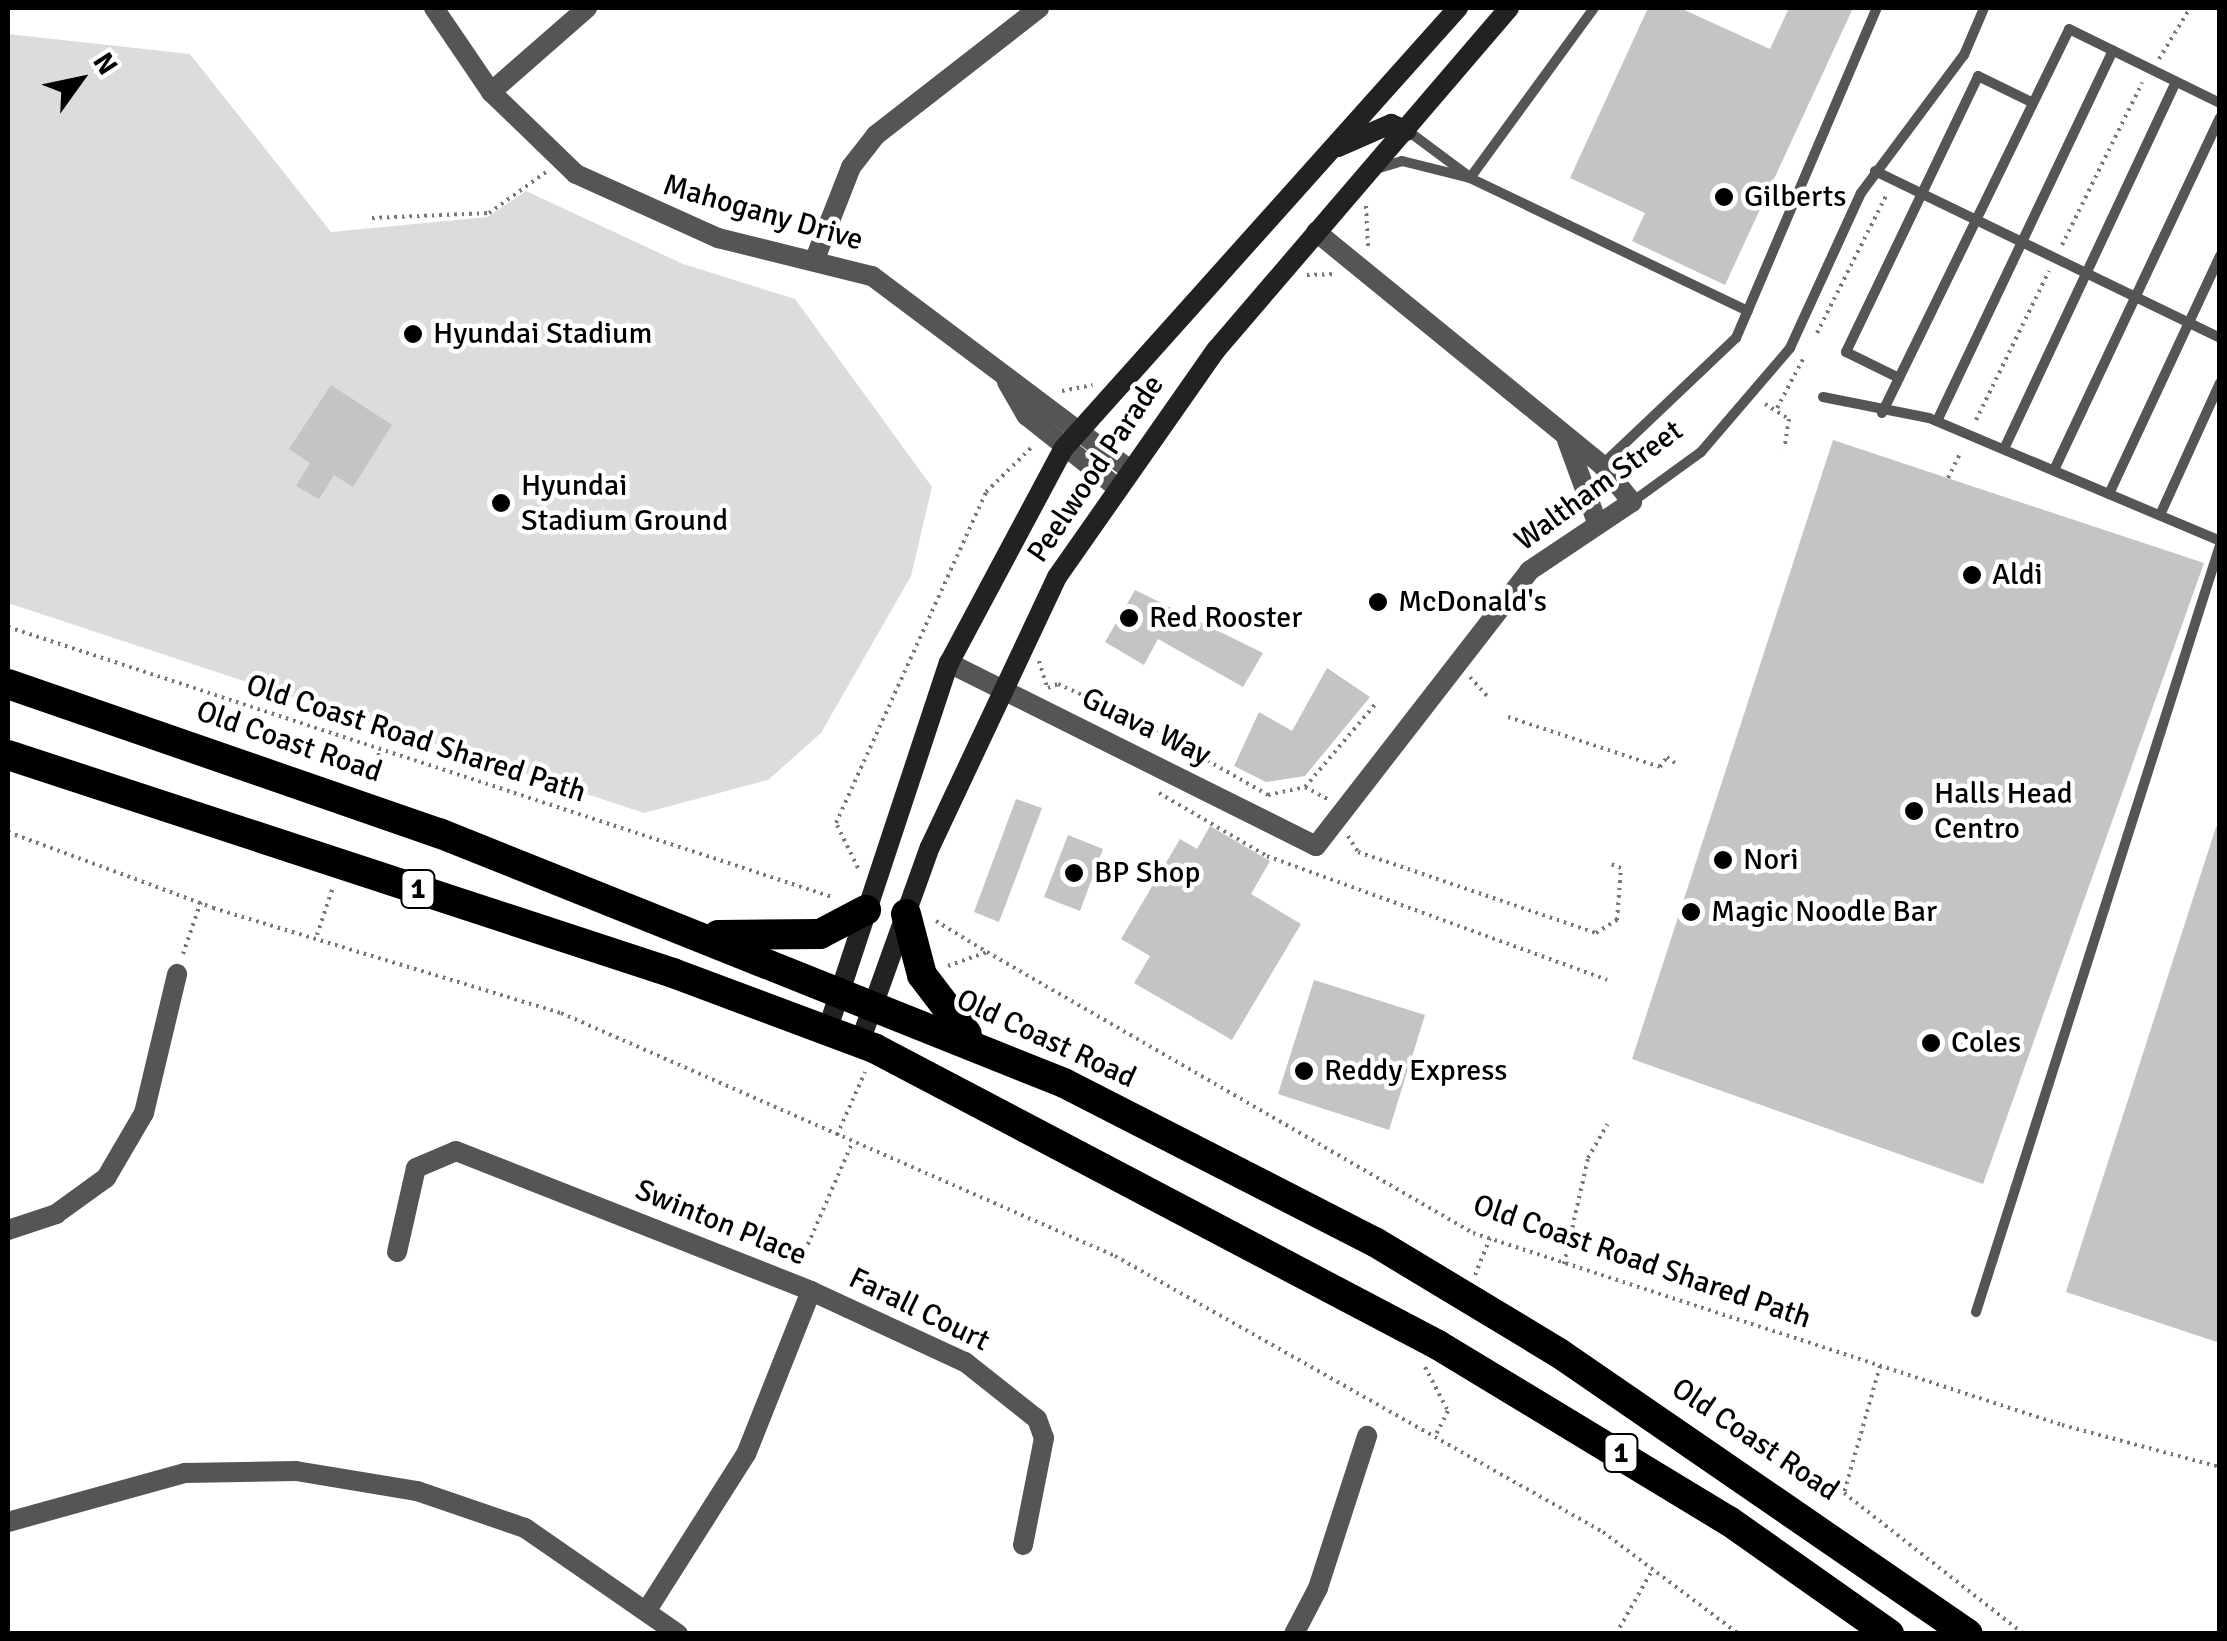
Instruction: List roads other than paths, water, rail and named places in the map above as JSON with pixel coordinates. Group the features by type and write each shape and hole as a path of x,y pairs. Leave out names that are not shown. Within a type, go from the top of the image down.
{"highway":[{"name":"Old Coast Road","path":"8,684 710,936 876,1000 976,1044 1390,1251 1714,1453 1968,1634"},
{"name":"1","path":"8,755 828,1028 860,1042 1375,1308 1730,1521 1888,1634"},
{"path":"710,936 820,934 866,910"},
{"path":"916,922 922,974 976,1044"}],"street":[{"name":"Mahogany Drive","path":"434,8 492,92 610,196 718,238 872,276 921,307 1006,380 1078,428 1128,468"},
{"path":"492,92 587,8"},
{"path":"815,259 852,166 876,135 1039,8"},
{"name":"Peelwood Parade","path":"828,1028 948,663 1064,448 1458,8"},
{"name":"Peelwood Parade","path":"860,1042 876,1000 916,922 999,689 1115,486 1316,232 1509,8"},
{"path":"1323,155 1391,124 1407,130"},
{"path":"1316,232 1602,465 1632,502"},
{"name":"Mahogany Drive","path":"1006,380 1027,416 1115,486"},
{"path":"1566,438 1598,525"},
{"name":"Waltham Street","path":"1316,846 1529,571 1632,502"},
{"name":"Guava Way","path":"948,663 1316,846"},
{"path":"8,1230 56,1214 106,1178 144,1113 176,974"},
{"name":"Swinton Place","path":"397,1252 416,1168 456,1151 811,1291 746,1454 650,1607"},
{"name":"Farall Court","path":"811,1291 965,1362 1037,1419 1044,1438 1023,1545"},
{"path":"1294,1634 1318,1588 1367,1436"},
{"path":"8,1522 184,1473 296,1470 417,1491 524,1528 650,1607 678,1634"}],"lane":[{"path":"1470,178 1594,8"},
{"path":"1602,465 1736,338 1877,8"},
{"name":"Waltham Street","path":"1632,502 1701,452 1776,368 1875,171 1964,54 1984,8"},
{"path":"1882,413 2069,29 2220,103"},
{"path":"1937,421 2113,51"},
{"path":"1899,378 1846,352 1978,76 2033,103"},
{"path":"2004,449 2176,82"},
{"path":"2054,470 2220,118"},
{"path":"1407,130 1470,178"},
{"path":"1370,171 1402,161 1470,178 1748,311"},
{"path":"1875,171 2220,338"},
{"path":"2109,494 2220,256"},
{"path":"2160,516 2220,384"},
{"path":"1823,397 1882,413 1937,421 2220,543 1976,1312"}],"place":[{"name":"Gilberts","path":"1724,197"},
{"name":"Hyundai Stadium","path":"413,334"},
{"name":"Hyundai Stadium Ground","path":"501,503"},
{"name":"Aldi","path":"1972,575"},
{"name":"McDonald's","path":"1378,602"},
{"name":"Red Rooster","path":"1129,618"},
{"name":"Halls Head Centro","path":"1914,811"},
{"name":"Nori","path":"1723,860"},
{"name":"BP Shop","path":"1074,873"},
{"name":"Magic Noodle Bar","path":"1691,912"},
{"name":"Coles","path":"1931,1043"},
{"name":"Reddy Express","path":"1304,1071"}]}
